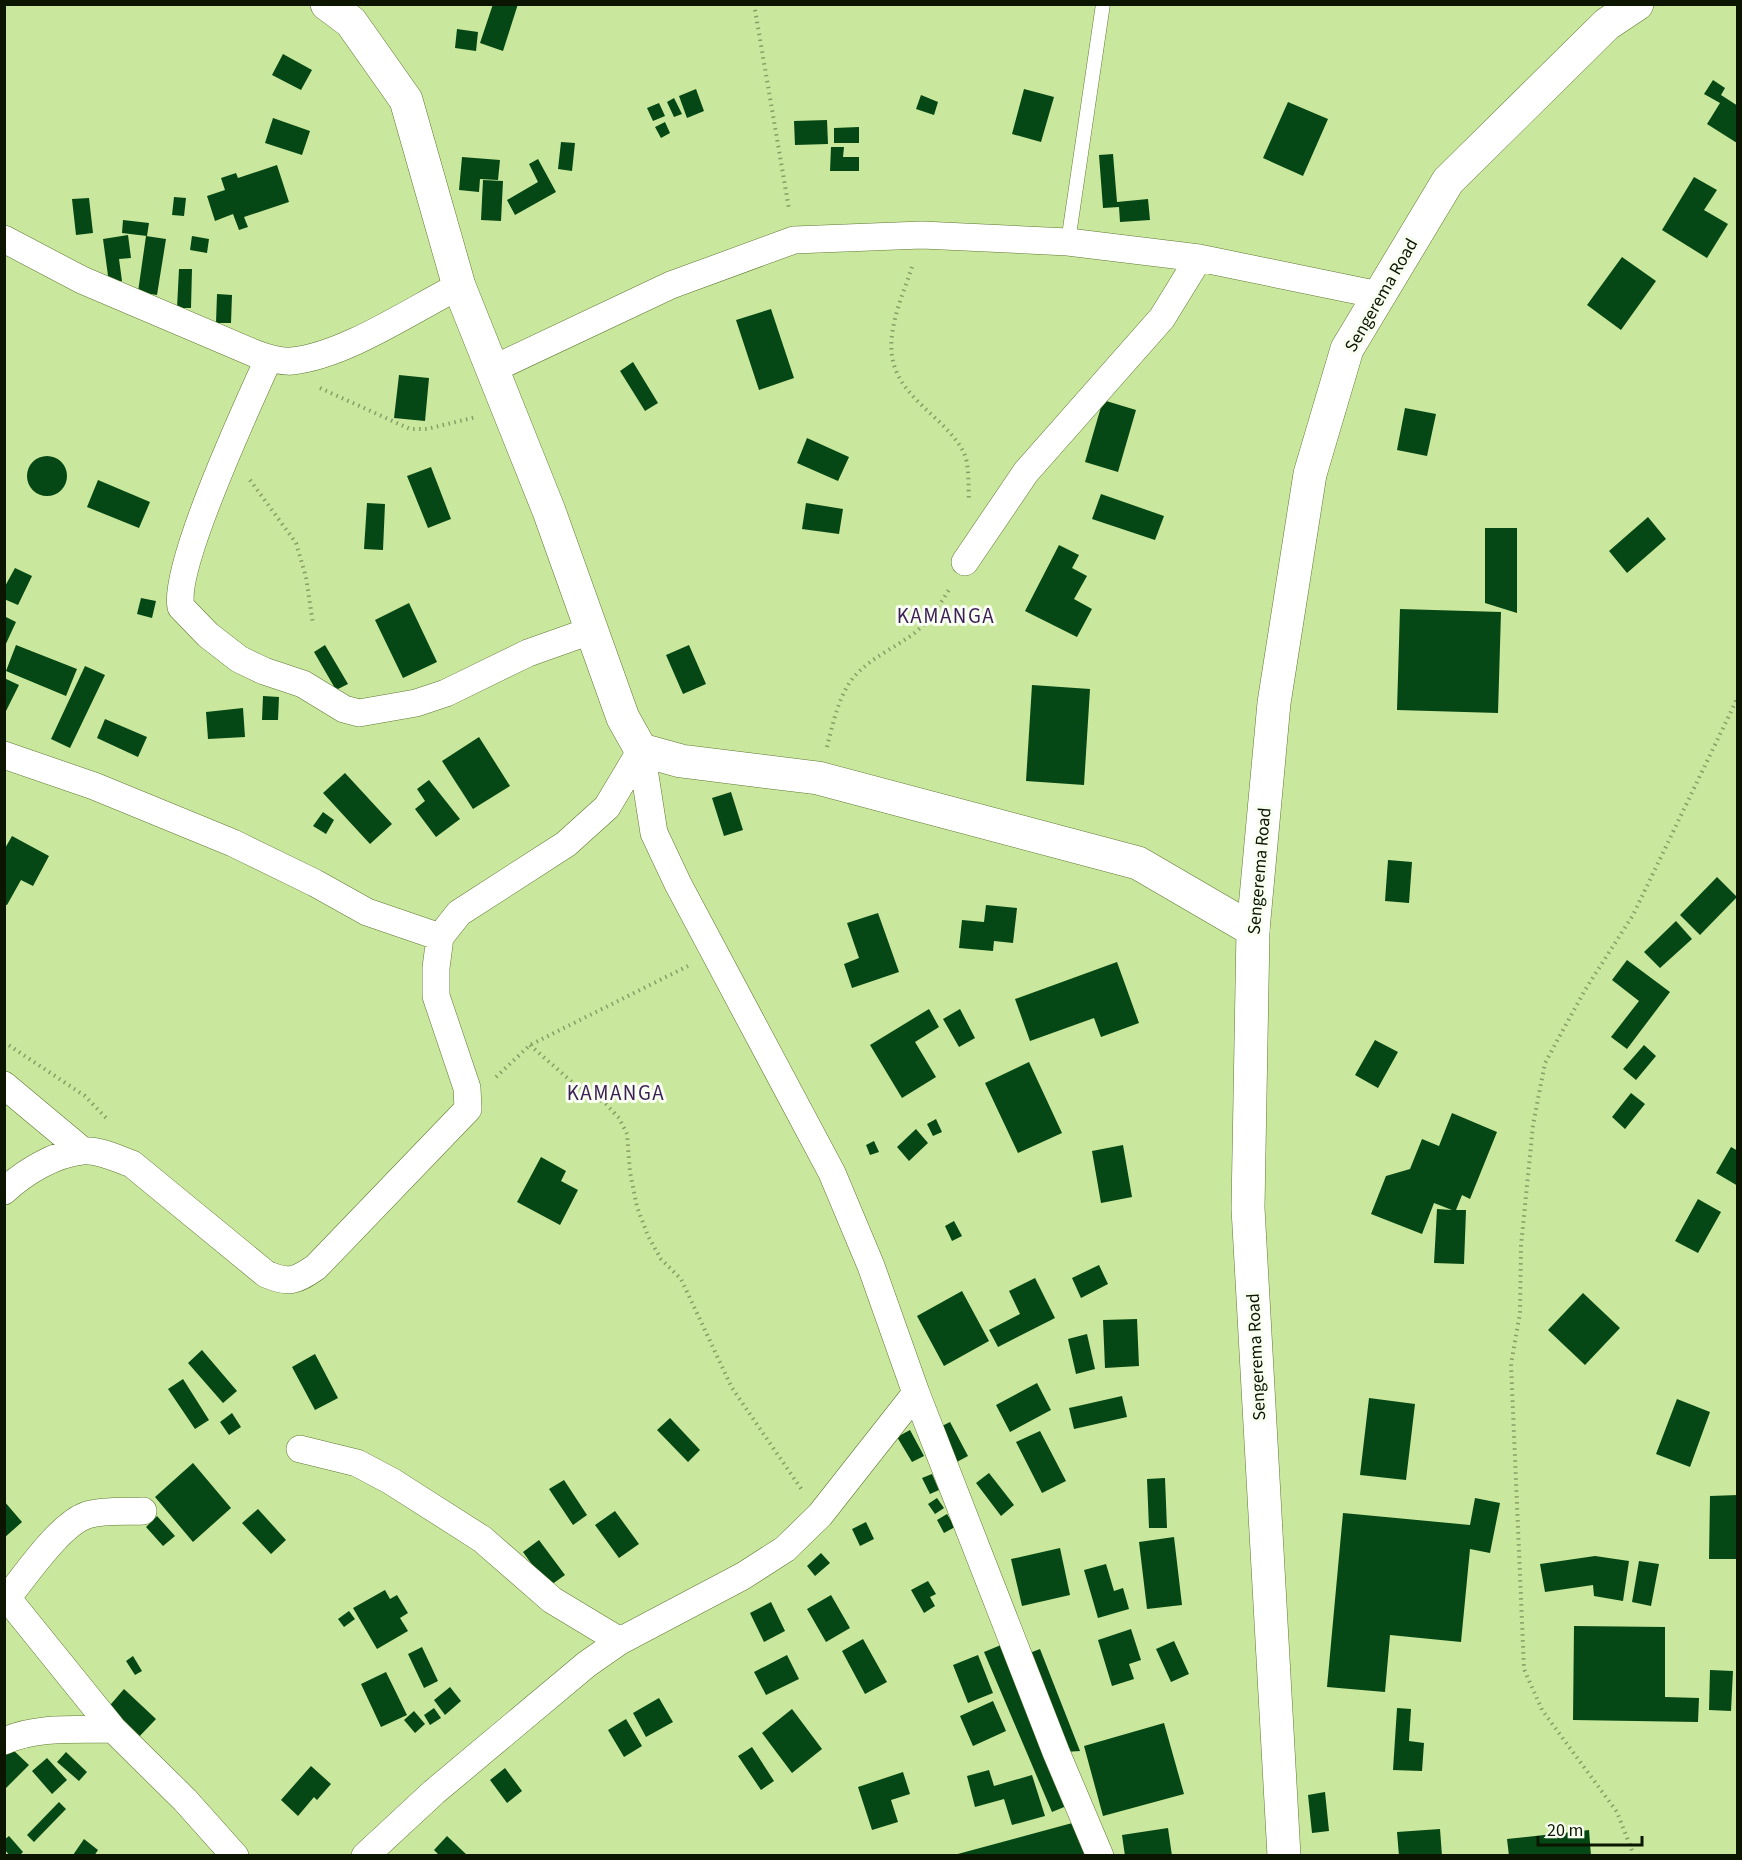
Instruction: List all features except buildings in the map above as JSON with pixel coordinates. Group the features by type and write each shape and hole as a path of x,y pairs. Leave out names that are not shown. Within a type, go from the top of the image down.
{"main road":[{"path":"327,4 351,22 406,100 459,286 549,511 623,718 641,750 681,760 818,778 1138,863 1254,930"},
{"name":"Sengerema Road","path":"1284,1856 1248,1208 1254,930 1274,702 1310,474 1347,349 1448,181 1607,24 1637,4"}],"street":[{"path":"493,369 671,285 794,240 922,235 1068,242 1199,258 1379,295"},
{"path":"4,239 82,280 269,358 294,360 343,346 459,286"},
{"path":"965,562 1026,472 1162,318 1199,258"},
{"path":"269,358 204,513 181,584 181,607 208,635 249,666 294,680 344,709 359,713 416,703 446,693 528,653 590,631"},
{"path":"4,1085 83,1150 132,1164 266,1274 283,1281 300,1278 316,1268 468,1109 466,1088 436,996 436,968 440,937 459,913 566,844 607,807 641,750"},
{"path":"641,750 654,832 678,884 832,1173 871,1266 916,1393 1056,1752 1100,1856"},
{"path":"4,755 94,786 233,843 315,883 367,912 440,937"},
{"path":"4,1191 17,1179 45,1162 83,1150"},
{"path":"366,1856 443,1785 587,1664 620,1641 743,1576 785,1550 820,1515 916,1393"},
{"path":"300,1449 357,1463 391,1481 482,1539 552,1600 620,1641"},
{"path":"143,1511 102,1512 79,1518 6,1596 113,1729 185,1800 235,1856"},
{"path":"4,1741 20,1734 41,1731 113,1729"}],"lane":[{"path":"1068,242 1103,4"}],"path":[{"path":"754,4 794,240"},
{"path":"922,235 894,328 892,356 897,375 911,394 952,436 964,453 969,510"},
{"path":"318,387 403,427 422,430 509,409"},
{"path":"248,475 251,484 296,543 306,577 313,624"},
{"path":"818,778 840,701 853,679 869,662 911,636 926,623 943,601 965,562"},
{"path":"1634,1856 1617,1812 1542,1710 1524,1669 1511,1364 1520,1313 1521,1246 1533,1125 1545,1063 1585,990 1633,915 1718,744 1737,697"},
{"path":"468,1109 530,1045 715,952"},
{"path":"4,1042 85,1096 128,1144 132,1164"},
{"path":"530,1045 573,1083 605,1103 619,1118 627,1134 635,1195 648,1236 661,1259 681,1279 732,1389 820,1515"}],"district":[{"name":"KAMANGA","path":"946,616"},
{"name":"KAMANGA","path":"616,1093"}]}
